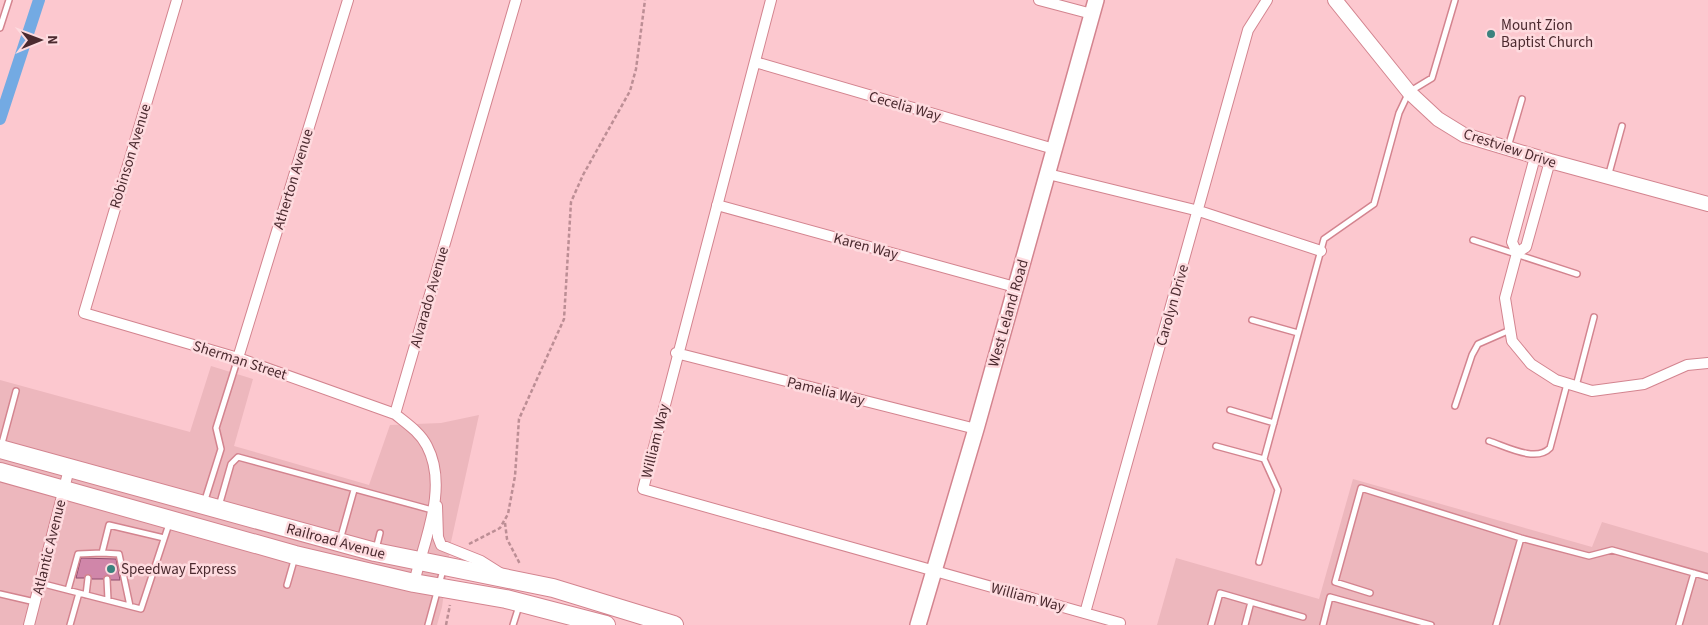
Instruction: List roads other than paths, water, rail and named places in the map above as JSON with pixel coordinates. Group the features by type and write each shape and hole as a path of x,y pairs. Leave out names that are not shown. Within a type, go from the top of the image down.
{"highway":[{"name":"Railroad Avenue","path":"0,450 375,552 553,588 653,622 674,625"},
{"name":"Railroad Avenue","path":"0,472 296,555 414,583 520,602 606,625"}],"main road":[{"name":"West Leland Road","path":"918,625 932,571 976,429 1094,7"}],"street":[{"name":"Robinson Avenue","path":"84,313 177,0"},
{"name":"Atherton Avenue","path":"238,358 348,0"},
{"name":"Alvarado Avenue","path":"395,414 516,0"},
{"name":"William Way","path":"771,0 676,353 642,489 1120,623"},
{"path":"1039,0 1094,7"},
{"name":"Carolyn Drive","path":"1085,613 1199,211 1248,30 1266,0"},
{"name":"Crestview Drive","path":"1335,0 1409,92 1438,119 1464,135 1535,157 1708,204"},
{"name":"Cecelia Way","path":"755,62 1054,149"},
{"path":"1535,157 1512,242 1517,253 1505,298 1512,341 1531,364 1556,380 1592,391 1644,384 1687,365 1708,363"},
{"path":"1517,253 1526,247 1550,161"},
{"path":"1048,174 1199,211 1321,251"},
{"name":"Karen Way","path":"717,205 1015,287"},
{"name":"Sherman Street","path":"84,313 238,358 395,414"},
{"name":"Pamelia Way","path":"676,353 976,429"},
{"path":"395,414 414,429 426,445 434,463 438,537 441,545 454,552 481,561 510,579"},
{"name":"Atlantic Avenue","path":"30,625 69,469"},
{"path":"414,583 436,490"}],"lane":[{"path":"0,28 9,0"},
{"path":"1259,562 1278,490 1264,459 1324,239 1374,204 1399,113 1409,92 1432,78 1454,0"},
{"path":"1508,149 1522,99"},
{"path":"1608,177 1622,126"},
{"path":"1523,203 1537,206"},
{"path":"1473,240 1577,274"},
{"path":"1489,441 1533,455 1546,452 1550,448 1594,317"},
{"path":"1252,320 1298,333"},
{"path":"1455,406 1472,355 1478,344 1510,330"},
{"path":"210,507 221,449 216,428 238,358"},
{"path":"0,450 16,391"},
{"path":"1230,410 1274,423"},
{"path":"1216,446 1264,459"},
{"path":"210,507 232,464 238,457 432,510"},
{"path":"1370,593 1335,582 1361,488 1521,538 1589,556 1612,550 1708,577"},
{"path":"339,542 354,490"},
{"path":"40,583 141,609 170,521"},
{"path":"105,555 109,525 164,538"},
{"path":"375,552 380,533"},
{"path":"1496,625 1521,538"},
{"path":"68,590 78,554 90,556 119,554 130,606"},
{"path":"287,586 296,555"},
{"path":"428,625 443,588 444,567"},
{"path":"1679,625 1694,573"},
{"path":"86,595 88,578"},
{"path":"107,580 108,600"},
{"path":"70,625 79,593"},
{"path":"1211,625 1220,593 1303,617"},
{"path":"0,594 35,602"},
{"path":"1323,625 1330,597 1431,625"},
{"path":"514,625 520,602"},
{"path":"1245,625 1252,602"}],"waterway":[{"path":"0,119 39,0"}],"place":[{"name":"Mount Zion Baptist Church","path":"1491,34"},
{"name":"Speedway Express","path":"111,569"}]}
